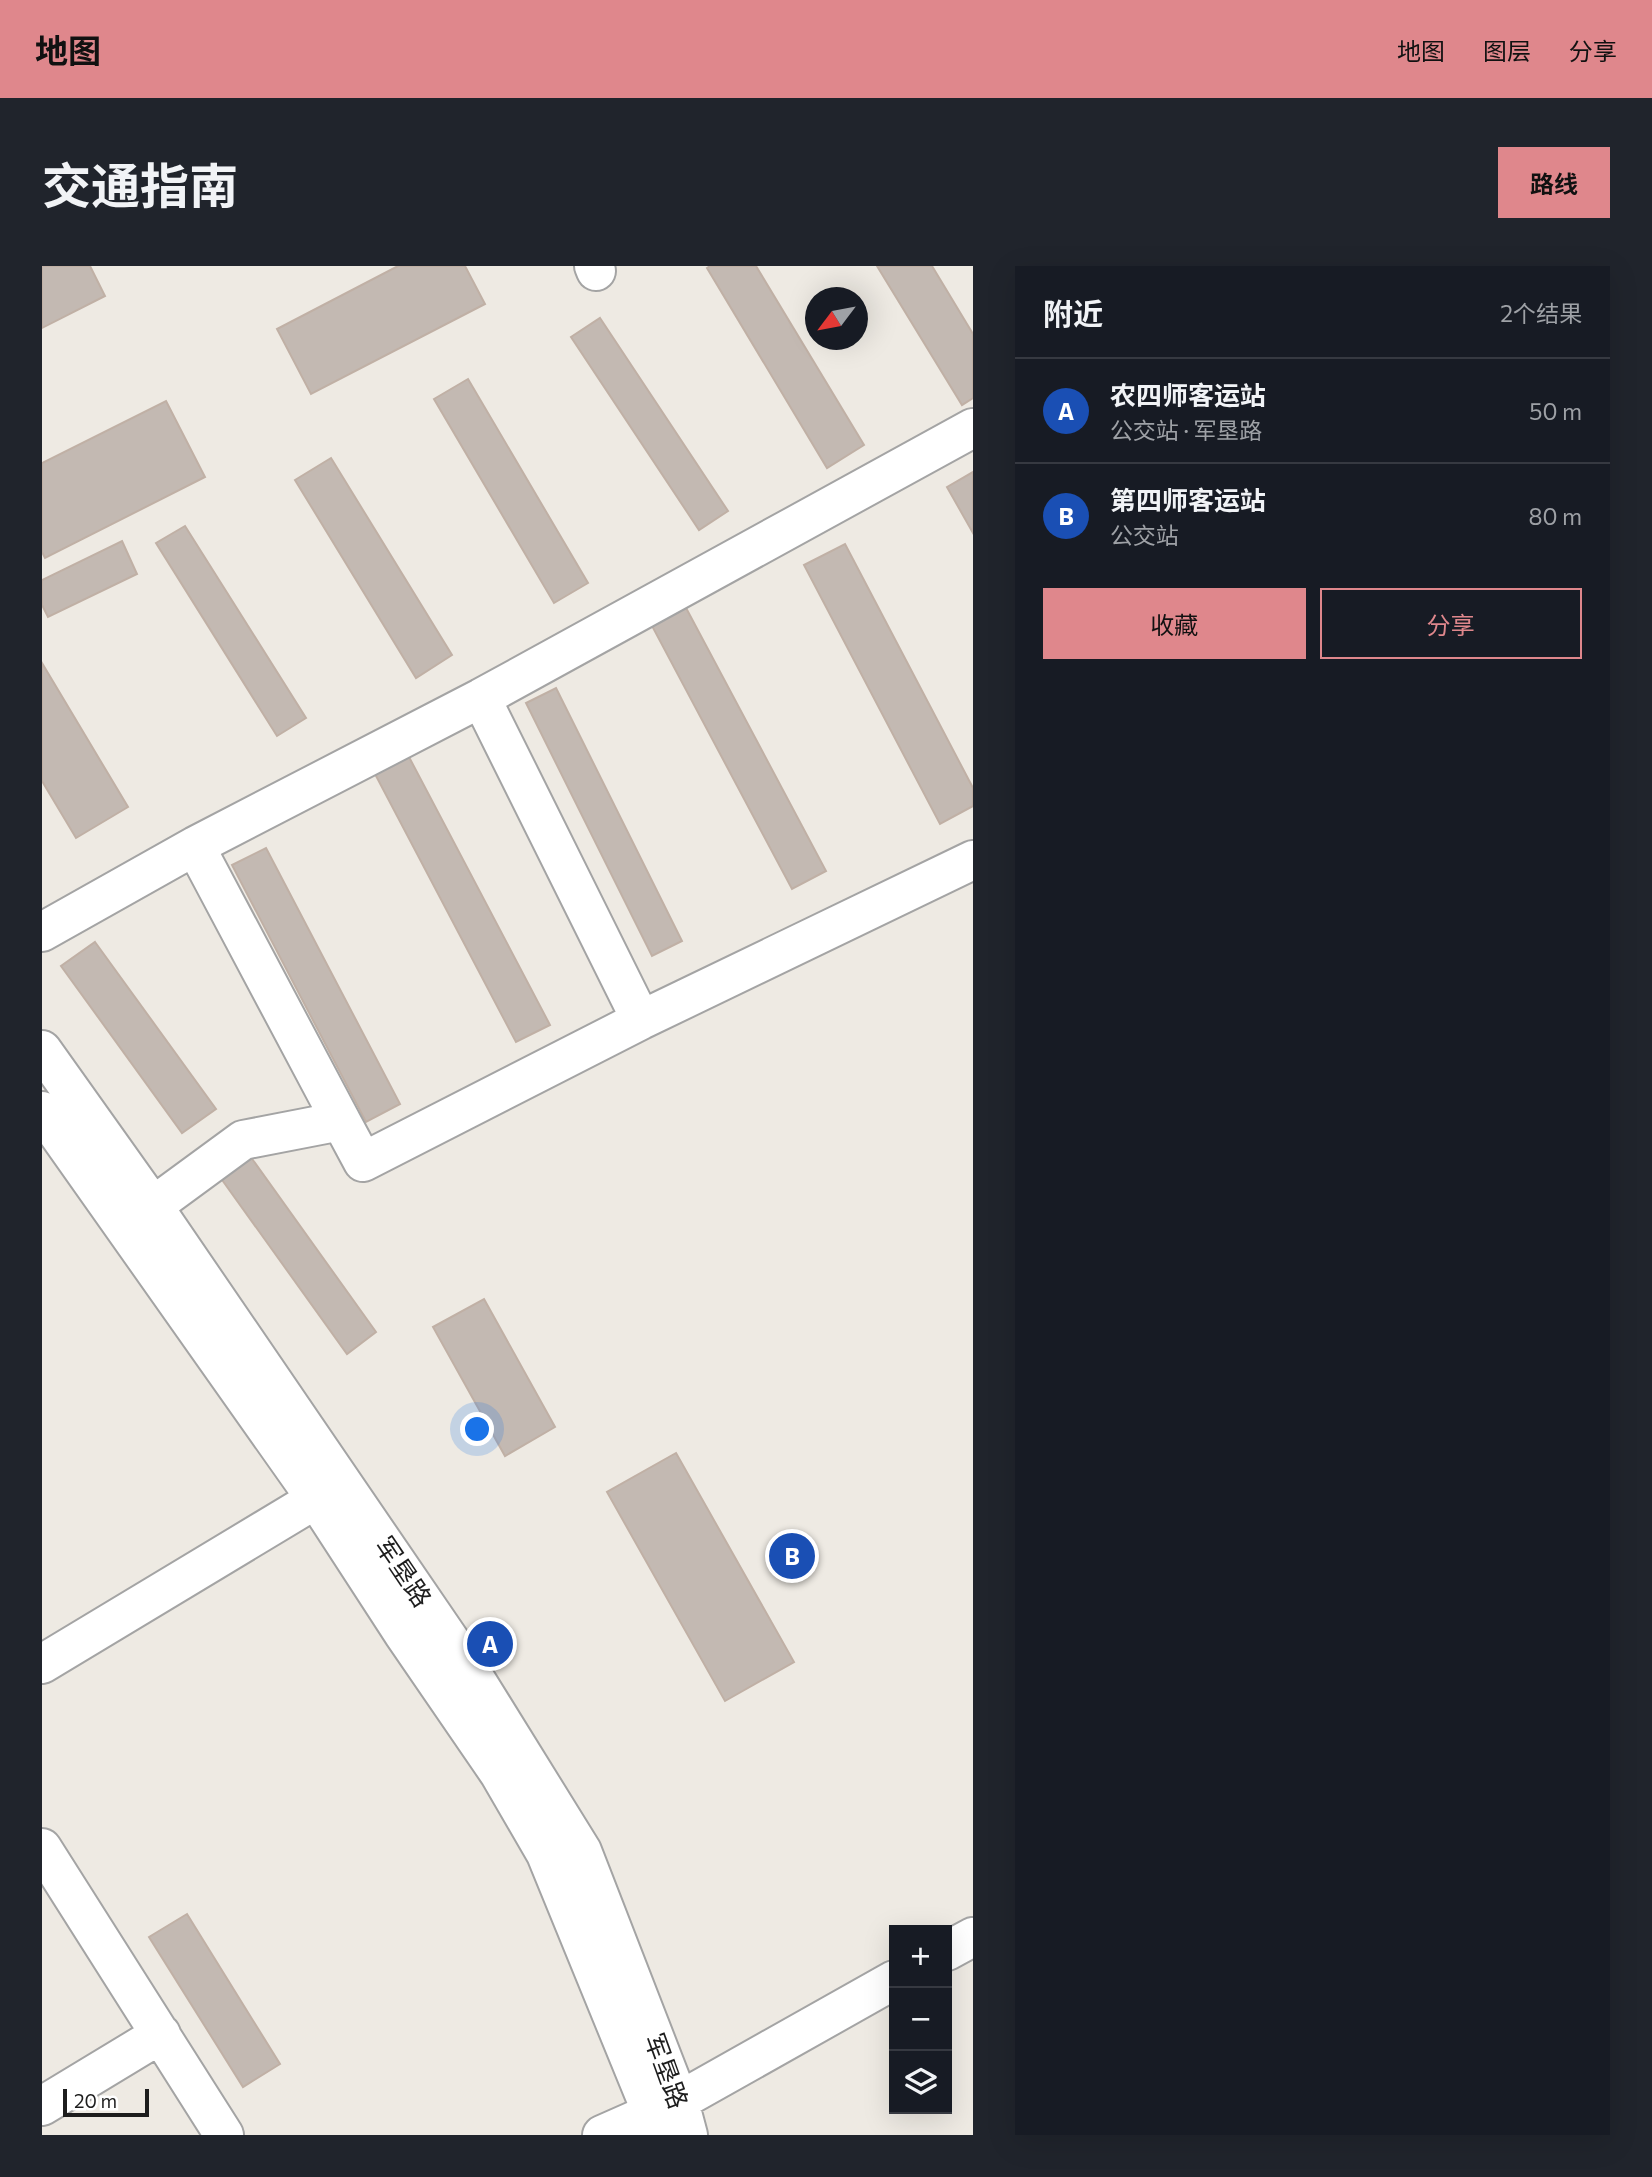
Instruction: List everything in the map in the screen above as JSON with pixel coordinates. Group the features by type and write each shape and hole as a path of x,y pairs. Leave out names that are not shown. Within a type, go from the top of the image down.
{"street":[{"path":"42,932 195,846 481,698 973,428"},
{"path":"481,698 641,1020"},
{"path":"195,846 363,1162 641,1020 973,860"},
{"name":"军垦路","path":"42,1050 153,1206 466,1664 582,1851 669,2121"},
{"name":"军垦路","path":"42,1111 316,1499 499,1773 546,1854 669,2121"},
{"path":"153,1206 243,1140 341,1121"},
{"path":"42,1664 316,1499"},
{"path":"42,1848 55,1894 161,2034 224,2135"},
{"path":"952,1948 973,1937"},
{"path":"602,2135 669,2121 889,1983"},
{"path":"42,2106 161,2034"}],"building":[{"path":"42,266 90,266 105,296 42,328"},
{"path":"398,266 465,266 485,304 311,394 277,329"},
{"path":"756,266 864,445 827,468 707,268"},
{"path":"877,266 932,266 973,334 973,398 962,405"},
{"path":"600,318 728,511 699,530 571,337"},
{"path":"468,379 588,583 554,603 434,399"},
{"path":"166,401 205,477 45,558 42,552 42,463"},
{"path":"331,458 452,655 416,678 295,480"},
{"path":"973,472 973,533 947,487"},
{"path":"185,526 306,718 277,736 156,543"},
{"path":"122,541 137,574 48,617 42,605 42,580"},
{"path":"845,544 973,788 973,806 940,824 804,565"},
{"path":"685,606 826,871 792,889 651,624"},
{"path":"42,663 128,807 76,838 42,781"},
{"path":"556,688 682,941 652,956 526,703"},
{"path":"409,757 550,1025 516,1042 375,774"},
{"path":"266,848 400,1104 366,1122 232,865"},
{"path":"95,942 216,1109 182,1133 61,966"},
{"path":"250,1156 376,1332 347,1354 220,1177"},
{"path":"484,1299 555,1427 505,1456 433,1327"},
{"path":"676,1453 794,1662 725,1701 607,1492"},
{"path":"187,1914 280,2064 243,2087 149,1937"}],"place":[{"name":"第四师客运站","path":"792,1556"},
{"name":"农四师客运站","path":"490,1644"}]}
